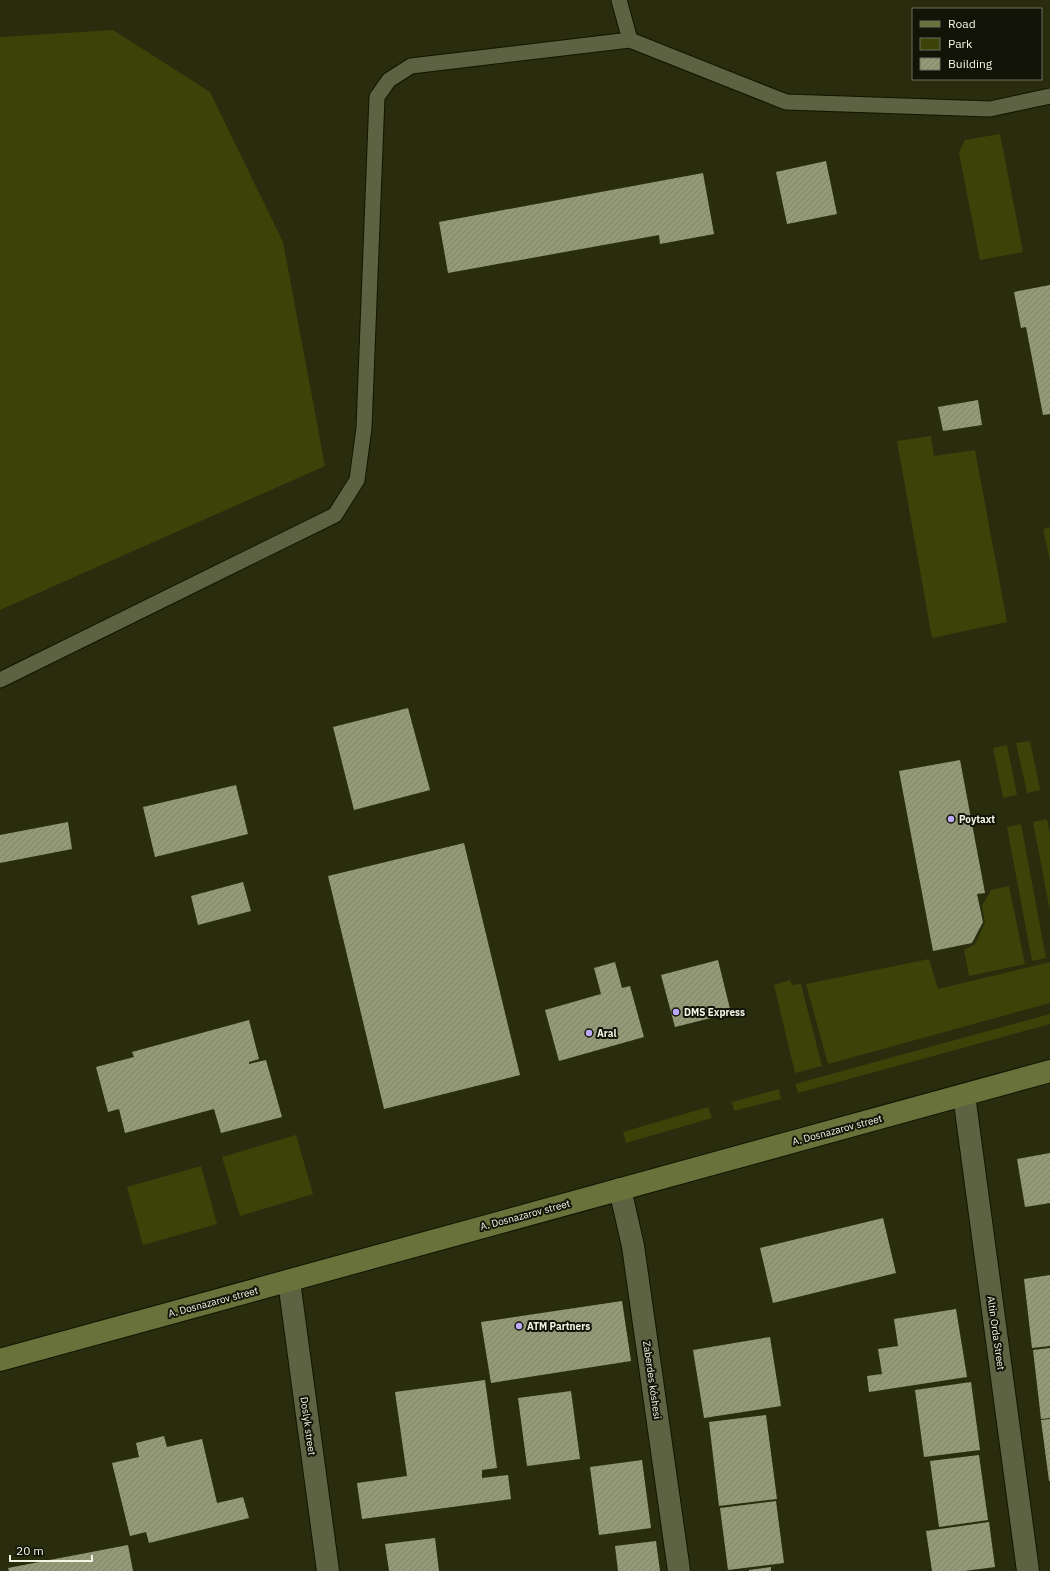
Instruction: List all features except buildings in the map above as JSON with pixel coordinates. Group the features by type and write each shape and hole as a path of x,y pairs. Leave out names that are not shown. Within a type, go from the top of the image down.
{"main road":[{"name":"A. Dosnazarov street","path":"0,1360 964,1096 1050,1071"}],"street":[{"name":"Altin Orda Street","path":"964,1096 1028,1571"},
{"name":"Zaberdes kóshesi","path":"620,1189 633,1246 679,1571"},
{"name":"Doslyk street","path":"289,1281 328,1571"}],"lane":[{"path":"619,0 630,40"},
{"path":"0,680 335,515 357,480 364,428 377,97 389,80 411,66 630,40 786,102 990,109 1050,96"}],"green space":[{"path":"113,30 210,92 283,242 325,466 0,610 0,37"},
{"path":"1000,134 1023,252 980,260 959,153 965,140"},
{"path":"931,436 934,456 975,450 1007,622 932,638 897,441"},
{"path":"1050,527 1050,561 1043,529"},
{"path":"1030,741 1040,790 1027,793 1016,743"},
{"path":"1007,745 1017,795 1003,798 993,748"},
{"path":"1047,819 1050,835 1050,911 1033,822"},
{"path":"1021,824 1046,958 1032,961 1007,827"},
{"path":"1009,886 1025,964 969,976 964,950 975,944 985,923 982,906 991,890"},
{"path":"929,959 938,989 1050,962 1050,1003 828,1064 806,984"},
{"path":"790,980 792,985 801,984 822,1066 795,1073 774,985"},
{"path":"1050,1014 1050,1024 798,1093 795,1084"},
{"path":"779,1089 781,1099 734,1111 732,1102"},
{"path":"708,1107 712,1118 626,1143 623,1132"},
{"path":"296,1135 313,1194 240,1216 222,1157"},
{"path":"201,1166 217,1224 143,1245 127,1187"}],"place":[{"name":"Poytaxt","path":"951,819"},
{"name":"DMS Express","path":"676,1012"},
{"name":"Aral","path":"589,1033"},
{"name":"ATM Partners","path":"519,1326"}]}
